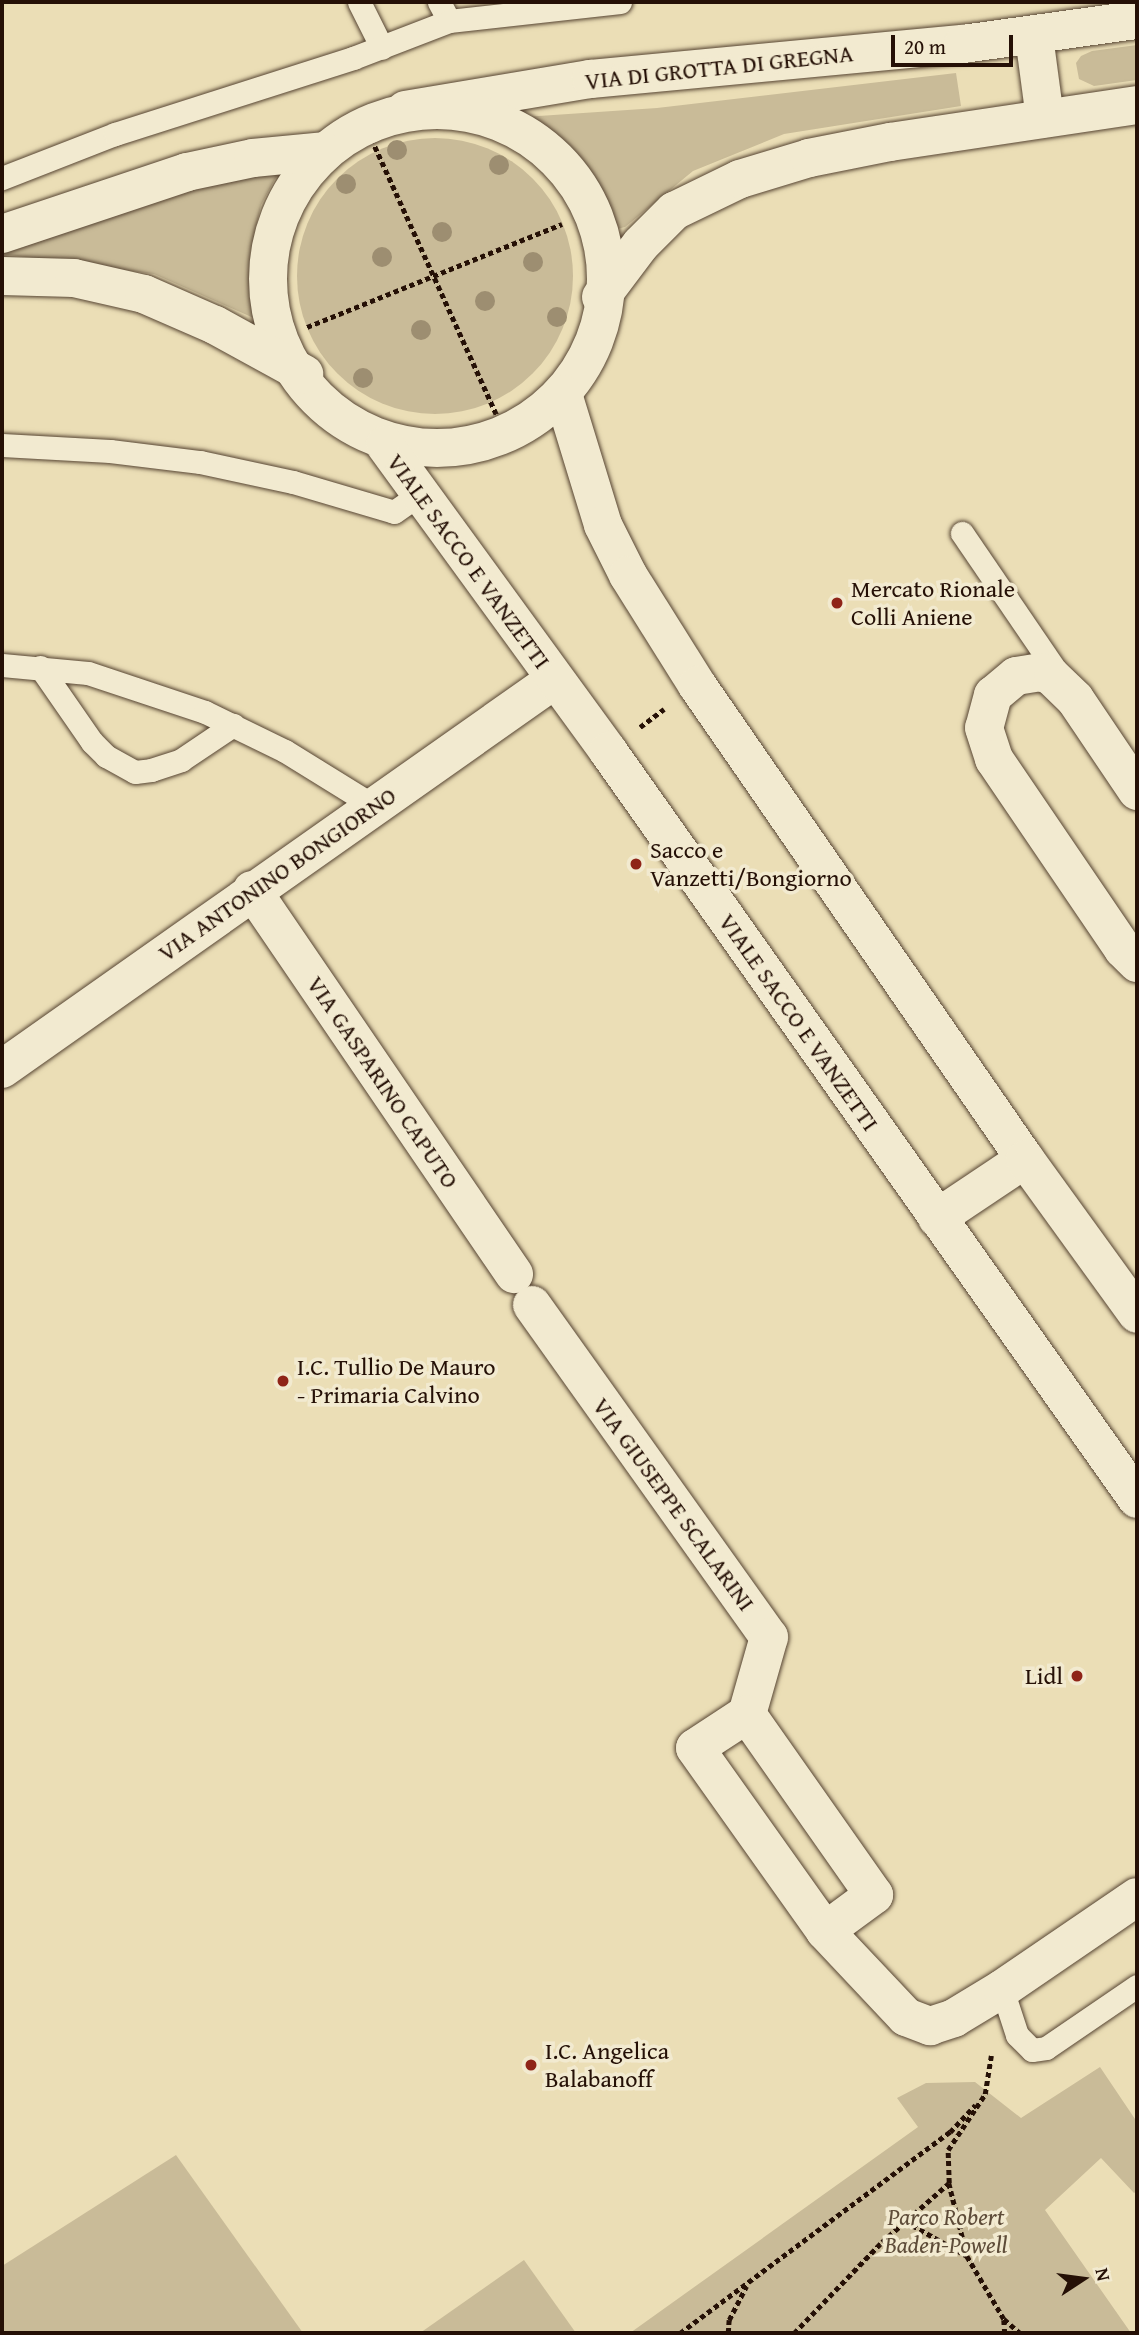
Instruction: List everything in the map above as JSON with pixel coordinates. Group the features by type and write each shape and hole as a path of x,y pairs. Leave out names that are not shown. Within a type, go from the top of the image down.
{"street":[{"name":"VIA DI GROTTA DI GREGNA","path":"405,110 468,110 497,118 526,133 549,151 572,177 587,204 601,255 601,297 589,350 563,394 532,422 507,437 489,446 460,453 424,454 385,444 351,426 304,374 285,344 276,319 270,289 271,259 288,200 324,151 339,137 364,124 405,110 591,79 1034,36 1113,16"},
{"path":"1034,36 1045,118"},
{"name":"VIA DI GROTTA DI GREGNA","path":"601,297 641,244 674,211 717,187 773,168 836,153 1137,105"},
{"path":"2,234 187,172 253,158 324,151"},
{"name":"VIA DI GROTTA DI GREGNA","path":"2,276 75,278 144,294 215,325 304,374"},
{"path":"563,394 603,525 628,575 697,685 1025,1159 1137,1314"},
{"name":"VIALE SACCO E VANZETTI","path":"385,444 608,751 1137,1499"},
{"path":"1137,791 1065,686 1041,672 1016,676 993,695 984,721 985,736 1001,771 1123,949 1137,963"},
{"name":"VIA ANTONINO BONGIORNO","path":"2,1069 252,890 554,680"},
{"name":"VIA GASPARINO CAPUTO","path":"252,890 523,1290"},
{"path":"937,1218 1025,1159"},
{"name":"VIA GIUSEPPE SCALARINI","path":"523,1290 769,1637 747,1714"},
{"path":"825,1931 874,1895 747,1714 695,1748 825,1931 906,2017 918,2023 930,2026 942,2024 1002,1989 1137,1897"}],"lane":[{"path":"359,2 382,48"},
{"path":"2,178 183,111 382,48 444,12 620,2"},
{"path":"2,445 110,451 200,462 293,482 394,512 420,494"},
{"path":"962,533 1075,699"},
{"path":"2,665 40,667 116,680 205,712 307,764 374,806"},
{"path":"40,667 92,742 106,756 135,772 151,770 181,760 233,725"},
{"path":"1002,1989 1017,2035 1031,2050 1045,2048 1137,1986"}],"path":[{"path":"364,124 507,437"},
{"path":"307,327 562,224"},
{"path":"632,733 665,708"},
{"path":"1002,1989 985,2094 948,2150 949,2183 967,2256 1003,2319 1020,2333"},
{"path":"680,2333 747,2286 950,2132 985,2094"},
{"path":"794,2333 905,2221 949,2183"},
{"path":"905,2221 967,2256"},
{"path":"728,2333 730,2320 747,2286"},
{"path":"1003,2319 1005,2333"}],"green space":[{"path":"1137,45 1137,80 1094,86 1079,79 1076,63 1081,56 1092,51"},
{"path":"956,73 961,106 784,134 693,171 625,227 617,229 601,196 583,170 524,117 657,108"},
{"path":"435,138 462,141 488,149 512,161 533,178 550,199 562,223 570,249 573,276 570,303 562,329 550,353 533,374 512,391 488,403 462,411 435,414 408,411 382,403 358,391 337,374 320,353 308,329 300,303 297,276 300,249 308,223 320,199 337,178 358,161 382,149 408,141"},
{"path":"283,164 261,205 250,253 256,319 154,274 2,254 2,248 204,184"},
{"name":"Parco Robert Baden-Powell","path":"1100,2067 1137,2122 1137,2191 1134,2193 1101,2158 1045,2210 1131,2333 630,2333 918,2127 897,2098 926,2083 975,2082 1021,2118"},
{"path":"176,2155 303,2333 2,2333 2,2266"},
{"path":"524,2260 576,2333 420,2333"}],"place":[{"name":"Mercato Rionale Colli Aniene","path":"837,603"},
{"name":"Sacco e Vanzetti/Bongiorno","path":"636,864"},
{"name":"I.C. Tullio De Mauro - Primaria Calvino","path":"283,1381"},
{"name":"Lidl","path":"1077,1676"},
{"name":"I.C. Angelica Balabanoff","path":"531,2065"}]}
